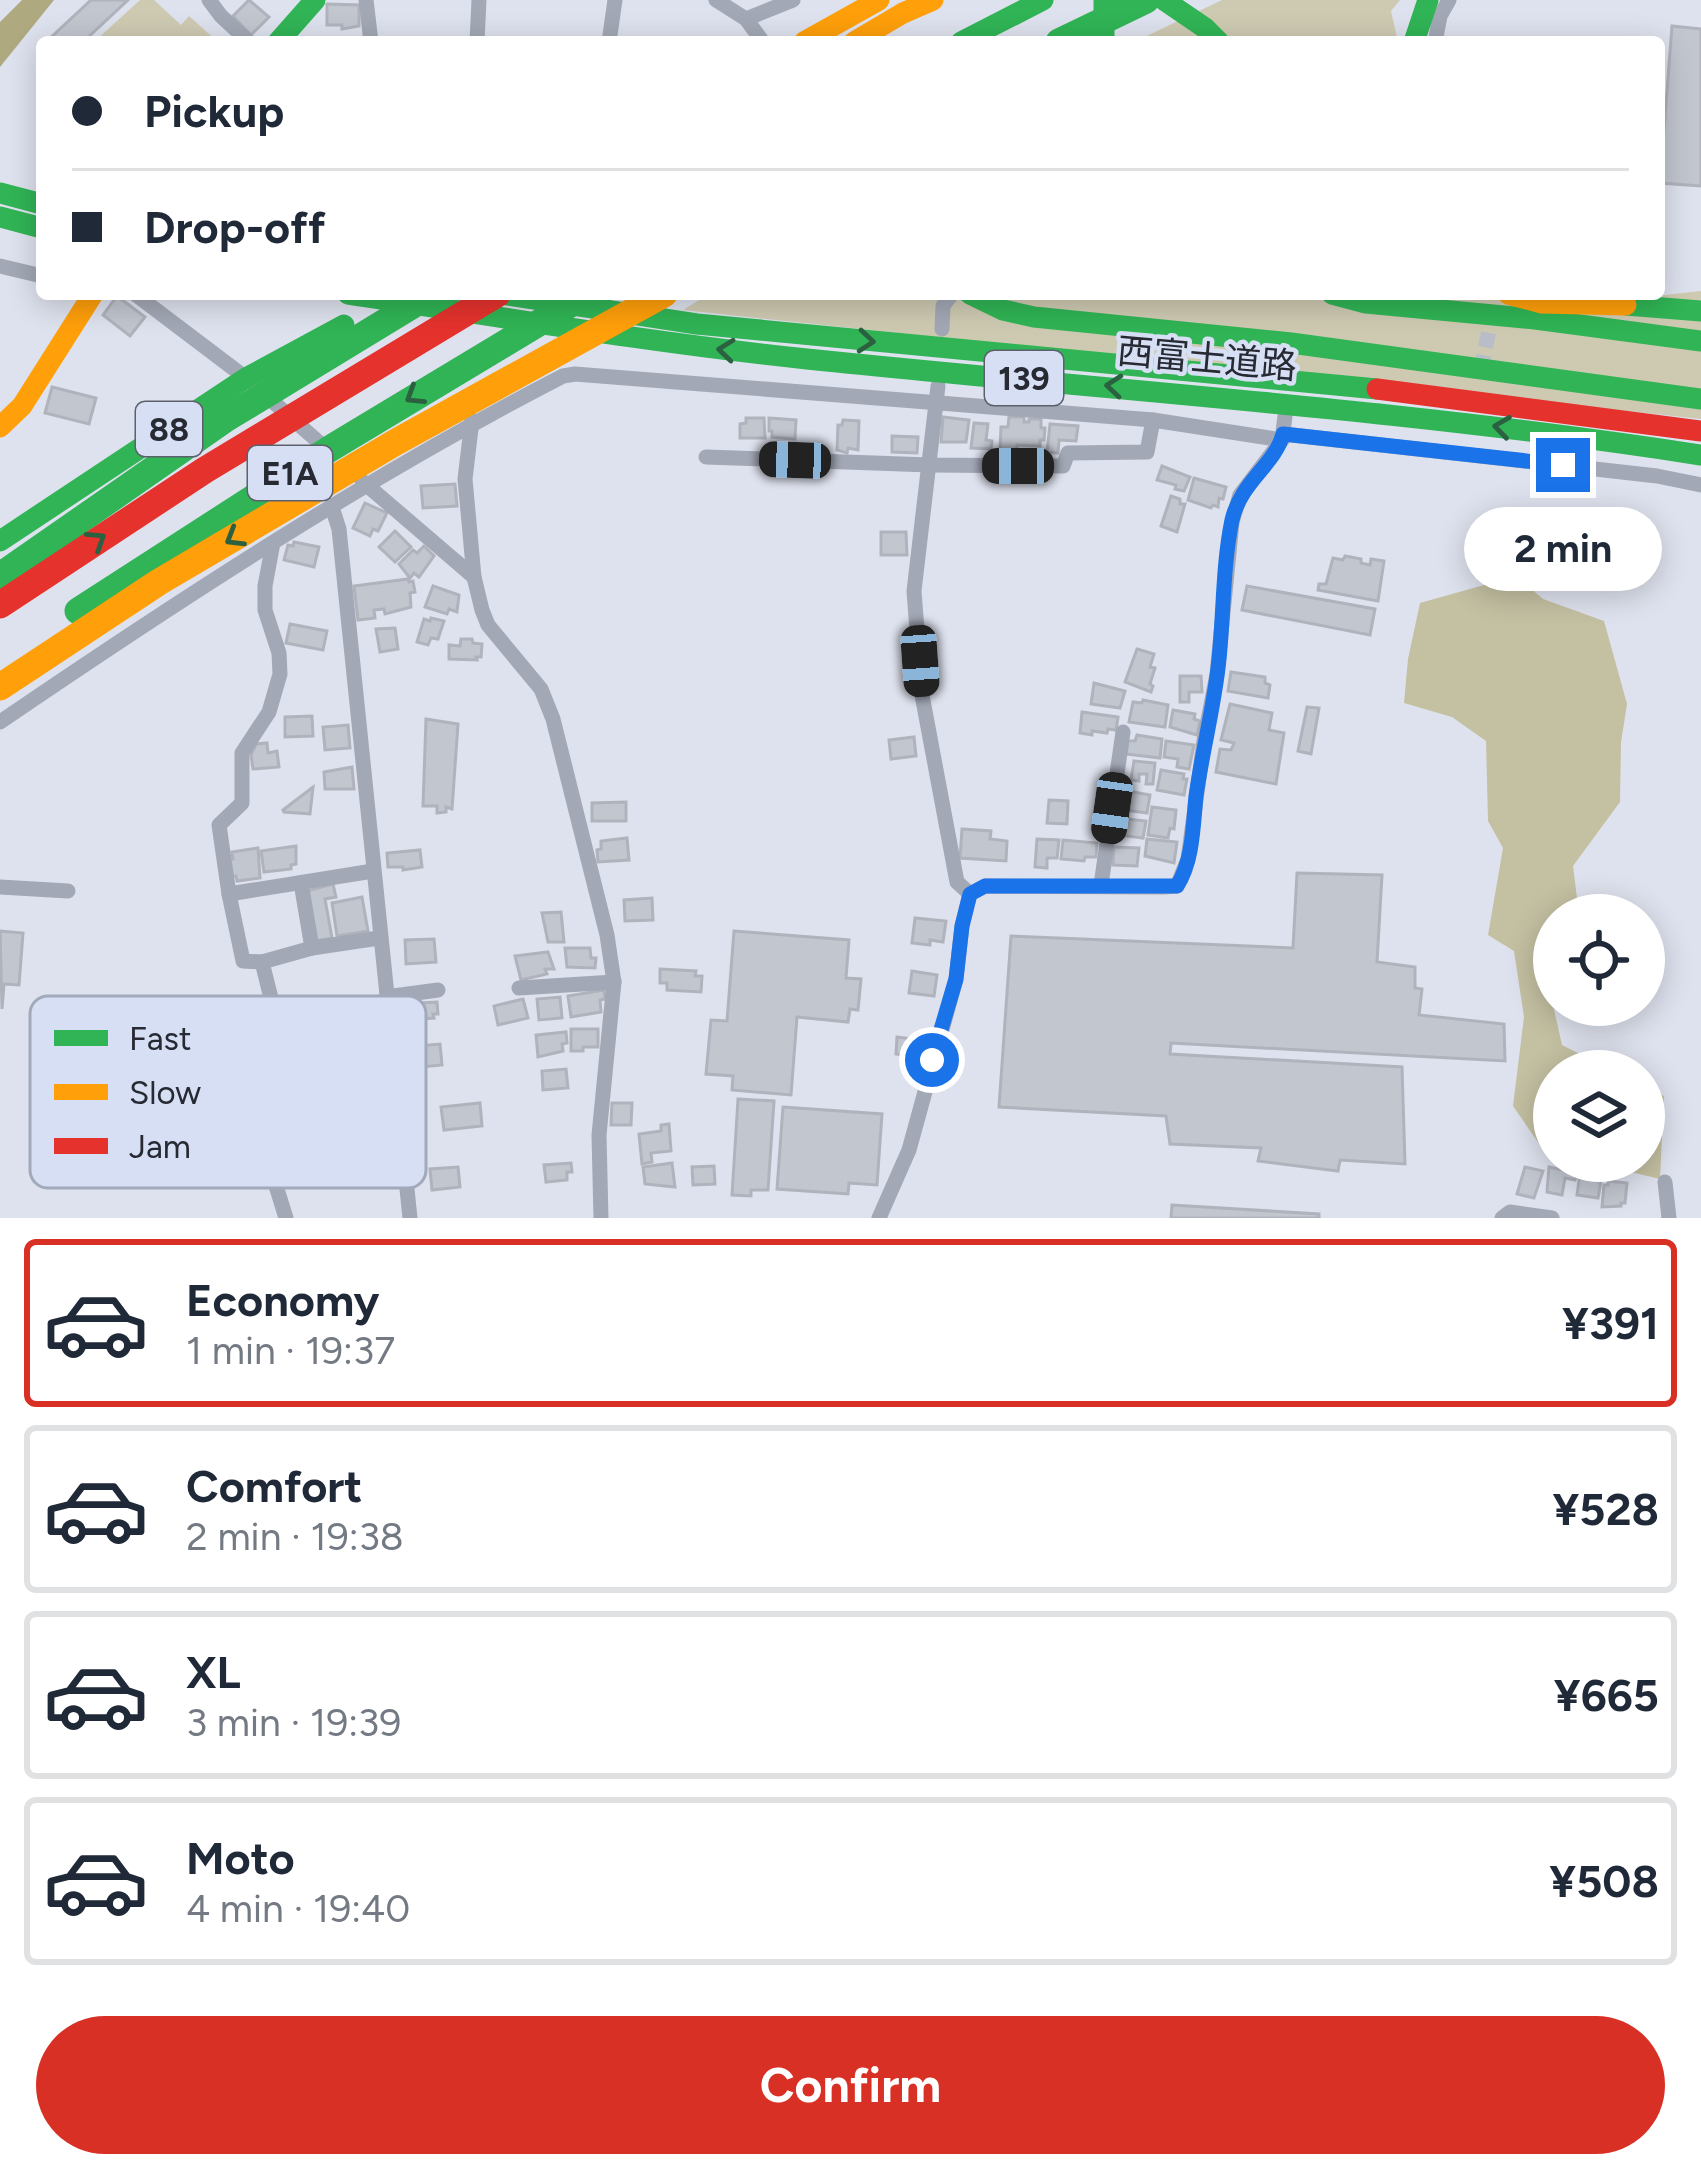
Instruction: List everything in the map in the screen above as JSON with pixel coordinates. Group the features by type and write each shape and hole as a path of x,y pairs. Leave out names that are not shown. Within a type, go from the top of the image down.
{"main road":[{"path":"283,36 315,0"},
{"path":"819,36 891,7 933,0"},
{"path":"973,36 1043,0"},
{"path":"1104,0 1104,36"},
{"path":"1071,36 1146,0"},
{"path":"1164,0 1213,36"},
{"path":"1416,36 1428,0"},
{"path":"860,36 891,7"},
{"path":"0,194 36,203"},
{"path":"0,217 36,226"},
{"path":"0,427 22,406 89,300"},
{"name":"西富士道路","path":"387,300 710,349 1306,403 1701,455"},
{"path":"0,576 227,418 421,300"},
{"name":"E1A","path":"0,605 205,470 489,300"},
{"name":"西富士道路","path":"539,300 697,324 1307,381 1701,431"},
{"name":"E1A","path":"0,665 227,511 577,300"},
{"path":"0,687 159,582 396,442 653,300"},
{"path":"982,300 1034,317 1701,399"},
{"path":"1355,300 1701,341"},
{"path":"1418,300 1460,314"},
{"path":"1531,300 1701,311"},
{"path":"1611,300 1626,305"},
{"name":"88","path":"0,541 246,379 344,325"}],"street":[{"path":"209,0 243,36"},
{"path":"366,0 370,36"},
{"path":"477,36 479,0"},
{"path":"610,36 615,0"},
{"path":"716,0 746,19 759,36"},
{"path":"746,19 793,0"},
{"path":"1436,36 1449,0"},
{"path":"0,266 36,275"},
{"path":"143,300 246,379 474,577"},
{"path":"942,329 948,300"},
{"path":"485,328 465,479 474,577 488,625 541,689 553,719 607,935 614,982 598,1135 601,1218"},
{"path":"0,722 366,484 562,376 575,374 1284,430 1701,485"},
{"path":"938,386 914,591 922,695 957,882 970,894"},
{"path":"706,457 1063,466 1068,453 1147,452 1153,420"},
{"path":"879,1218 909,1150 956,979 970,894 985,886 1177,886 1181,879 1217,674 1232,522 1240,495 1284,430"},
{"path":"332,506 339,529 386,996"},
{"path":"273,543 266,610 280,674 268,712 242,753 242,803 219,825 243,962 380,938"},
{"path":"1101,884 1123,731"},
{"path":"229,894 374,871"},
{"path":"301,883 312,948"},
{"path":"0,887 68,891"},
{"path":"262,962 270,996"},
{"path":"519,988 614,982"},
{"path":"392,996 438,989"},
{"path":"1665,1182 1669,1218"},
{"path":"277,1188 286,1218"},
{"path":"407,1188 410,1218"},
{"path":"1502,1218 1510,1212 1552,1218"}],"shaded area":[{"path":"22,0 54,0 0,67 0,22"},
{"path":"140,0 154,0 181,25 189,16 211,36 101,36"},
{"path":"1222,0 1400,0 1391,11 1397,36 1147,36"},
{"path":"1701,291 1701,419 683,310 699,300 1665,300 1665,295"},
{"path":"1516,576 1543,599 1604,621 1627,704 1620,802 1573,866 1576,894 1533,894 1533,1026 1558,1026 1562,1045 1572,1050 1533,1050 1533,1135 1513,1106 1524,1017 1514,951 1488,935 1503,848 1488,821 1486,741 1452,717 1404,703 1420,603"}],"building":[{"path":"91,0 128,0 89,36 52,36"},
{"path":"249,0 269,17 251,35 233,16"},
{"path":"327,4 359,5 359,26 327,25"},
{"path":"1672,26 1701,29 1701,186 1665,183"},
{"path":"114,300 122,300 145,317 130,336 103,315"},
{"path":"52,387 96,398 89,424 45,413"},
{"path":"943,417 969,420 966,442 941,442"},
{"path":"1009,417 1024,417 1024,422 1041,419 1041,428 1045,428 1040,446 1000,450 1001,427 1008,427"},
{"path":"746,418 764,418 765,438 740,438 740,424"},
{"path":"769,418 796,420 795,439 772,437"},
{"path":"843,420 859,421 858,450 837,450 838,425"},
{"path":"974,423 988,424 986,440 992,441 991,449 971,448"},
{"path":"1050,424 1078,426 1076,441 1059,440 1058,453 1047,452"},
{"path":"892,436 918,437 917,453 892,452"},
{"path":"1162,466 1190,477 1184,491 1157,480"},
{"path":"1194,478 1226,487 1218,507 1188,500"},
{"path":"455,484 457,506 423,508 421,486"},
{"path":"1171,496 1185,504 1177,532 1161,526"},
{"path":"365,503 387,513 370,536 353,528"},
{"path":"395,531 411,547 395,562 379,547"},
{"path":"881,532 906,532 907,555 881,555"},
{"path":"288,545 319,547 314,567 284,560"},
{"path":"424,546 434,556 419,577 414,573 410,578 399,564"},
{"path":"1345,556 1370,565 1371,559 1384,561 1378,601 1318,590 1319,584 1326,584 1333,558 1343,560"},
{"path":"408,579 415,592 410,593 411,607 385,614 384,609 374,610 375,618 358,620 354,586"},
{"path":"433,586 459,595 457,612 425,607"},
{"path":"1247,586 1375,609 1370,635 1242,610"},
{"path":"424,619 444,621 438,639 431,638 428,645 417,642"},
{"path":"290,624 327,631 323,650 286,643"},
{"path":"395,628 398,649 380,652 376,629"},
{"path":"461,639 482,644 481,657 449,659 449,645 460,646"},
{"path":"1137,649 1154,654 1151,692 1125,682"},
{"path":"1231,672 1265,677 1270,685 1268,698 1228,691"},
{"path":"1180,676 1201,676 1202,692 1189,692 1189,702 1180,702"},
{"path":"1094,683 1125,691 1120,708 1091,704"},
{"path":"1133,702 1168,705 1165,727 1129,722"},
{"path":"1230,704 1272,713 1269,730 1284,733 1276,784 1216,772 1220,749 1231,750 1234,743 1221,740"},
{"path":"1307,707 1319,708 1311,754 1298,751"},
{"path":"1173,710 1195,714 1194,719 1200,721 1197,735 1170,727"},
{"path":"1082,712 1118,717 1116,730 1080,733"},
{"path":"312,716 313,736 285,737 285,717"},
{"path":"426,719 458,724 452,809 446,807 446,812 423,806"},
{"path":"348,725 350,748 325,750 323,727"},
{"path":"1137,735 1162,739 1160,758 1126,754 1128,741 1135,741"},
{"path":"914,737 916,756 891,759 889,740"},
{"path":"1166,741 1194,745 1189,769 1177,767 1178,759 1164,757"},
{"path":"267,743 268,753 277,751 279,767 253,769 251,755 256,744"},
{"path":"1134,761 1155,763 1153,784 1146,784 1147,774 1139,774 1139,781 1131,780"},
{"path":"352,767 354,789 325,789 324,772"},
{"path":"1161,770 1184,774 1184,795 1157,790"},
{"path":"313,787 310,814 284,812 283,810"},
{"path":"1128,791 1150,795 1147,813 1125,810"},
{"path":"1049,800 1068,801 1067,824 1047,823"},
{"path":"626,802 626,821 592,821 592,803"},
{"path":"1152,807 1176,810 1168,838 1148,835"},
{"path":"1121,821 1146,821 1143,838 1119,835"},
{"path":"962,829 991,831 990,839 1007,841 1006,861 960,858"},
{"path":"627,838 629,860 598,862 601,841"},
{"path":"1037,839 1059,840 1057,858 1047,858 1047,868 1035,867"},
{"path":"1147,839 1177,842 1174,863 1145,856"},
{"path":"1063,840 1097,843 1096,857 1061,859"},
{"path":"296,846 296,864 291,869 264,872 261,851"},
{"path":"1114,847 1139,848 1137,866 1113,865"},
{"path":"258,848 260,878 237,881 230,876 232,852"},
{"path":"420,850 422,867 388,867 387,853"},
{"path":"1297,873 1382,875 1377,962 1415,967 1415,988 1422,989 1419,1015 1504,1024 1505,1061 1171,1043 1170,1054 1402,1067 1405,1164 1340,1160 1338,1171 1258,1161 1261,1148 1170,1144 1166,1116 999,1107 1011,936 1293,948"},
{"path":"333,884 336,897 325,899 332,938 316,941 307,891"},
{"path":"362,897 368,931 337,936 332,903"},
{"path":"652,898 653,920 625,921 624,900"},
{"path":"561,912 564,942 548,942 542,913"},
{"path":"915,918 946,921 943,942 912,943"},
{"path":"0,931 23,933 19,985 4,984 2,1009"},
{"path":"734,931 849,940 846,978 861,979 858,1010 850,1009 848,1022 797,1017 791,1095 732,1090 733,1076 706,1074 711,1020 727,1021"},
{"path":"434,939 436,962 406,964 405,940"},
{"path":"565,948 590,948 595,968 567,967"},
{"path":"548,952 554,969 521,980 515,956"},
{"path":"660,969 696,971 695,976 702,976 701,992 667,990 667,983 660,983"},
{"path":"912,971 937,975 934,996 909,993"},
{"path":"604,990 601,1012 571,1017 568,996"},
{"path":"560,997 562,1018 539,1020 537,999"},
{"path":"523,999 528,1018 498,1025 494,1006"},
{"path":"437,1002 434,1018 426,1019 426,1003"},
{"path":"571,1029 598,1029 598,1047 571,1051"},
{"path":"566,1032 563,1051 538,1057 536,1035"},
{"path":"897,1037 921,1040 919,1057 896,1054"},
{"path":"440,1044 442,1065 426,1066 426,1045"},
{"path":"566,1069 568,1088 543,1090 542,1071"},
{"path":"738,1099 774,1101 768,1190 751,1190 751,1196 732,1195"},
{"path":"480,1103 482,1126 444,1130 441,1107"},
{"path":"612,1103 632,1103 631,1125 611,1125"},
{"path":"783,1107 882,1114 877,1185 849,1183 848,1194 777,1189"},
{"path":"669,1124 671,1151 651,1153 652,1162 642,1164 639,1134 661,1131 661,1125"},
{"path":"571,1163 567,1180 546,1182 544,1165"},
{"path":"672,1163 675,1187 645,1184 643,1167"},
{"path":"714,1166 715,1184 693,1185 692,1167"},
{"path":"458,1167 460,1187 432,1190 430,1169"},
{"path":"1525,1167 1533,1169 1533,1182 1539,1182 1534,1198 1517,1194"},
{"path":"1548,1182 1564,1182 1562,1195 1547,1192"},
{"path":"1579,1182 1601,1182 1598,1198 1577,1195"},
{"path":"1627,1183 1625,1203 1602,1207 1604,1185"},
{"path":"1172,1205 1319,1214 1319,1218 1171,1218"}],"tunnel":[{"path":"1481,370 1492,315"}],"traffic: fast":[{"path":"283,36 315,0"},
{"path":"973,36 1043,0"},
{"path":"1104,0 1104,36"},
{"path":"1071,36 1146,0"},
{"path":"1164,0 1213,36"},
{"path":"1416,36 1428,0"},
{"path":"0,193 36,202"},
{"path":"0,217 36,226"},
{"path":"387,300 749,353 1366,413 1701,455"},
{"path":"0,576 227,418 421,300"},
{"path":"540,300 697,324 1377,389"},
{"path":"78,611 331,448 577,300"},
{"path":"982,300 1034,317 1291,343 1701,399"},
{"path":"1355,300 1701,341"},
{"path":"1609,300 1701,311"},
{"path":"0,541 246,378 344,325"}],"traffic: slow":[{"path":"815,36 879,0"},
{"path":"864,36 933,0"},
{"path":"0,427 22,406 89,300"},
{"path":"0,687 159,582 396,442 653,300"},
{"path":"1531,300 1626,305"}],"traffic: jam":[{"path":"0,605 205,470 487,300"},
{"path":"1377,389 1701,431"}],"route":[{"path":"932,1060 956,979 970,894 985,886 1177,886 1181,879 1217,674 1232,522 1240,495 1283,434 1563,465"}]}
